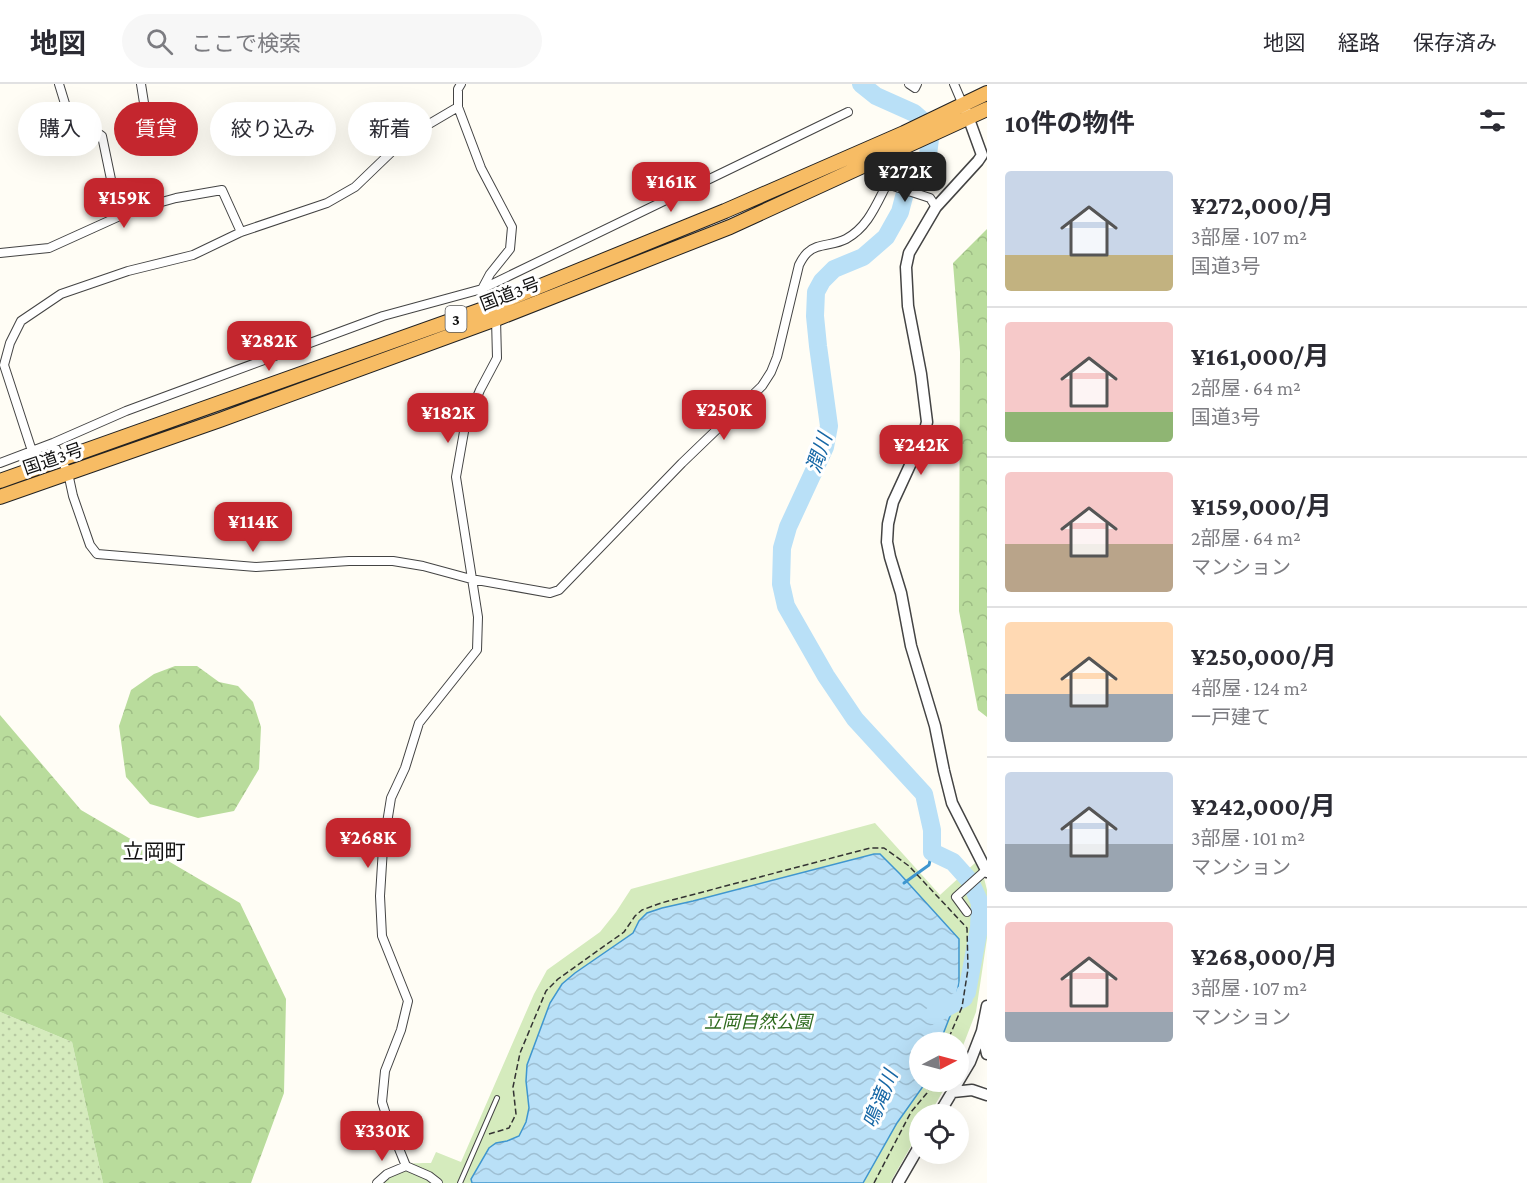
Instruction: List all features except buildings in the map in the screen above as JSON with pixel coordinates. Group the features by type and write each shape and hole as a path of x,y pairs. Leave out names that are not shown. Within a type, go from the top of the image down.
{"highway":[{"name":"国道3号","path":"0,481 493,313 730,227 902,147 966,111 987,93"},
{"name":"国道3号","path":"966,111 987,109"},
{"name":"国道3号","path":"0,496 220,420 493,313 904,133 943,122"}],"street":[{"path":"59,84 74,133 95,131 102,136 113,189"},
{"path":"141,84 144,102"},
{"path":"461,84 458,89 458,107 481,168 512,227 510,249 490,274 482,290"},
{"path":"909,84 915,88 917,84"},
{"path":"954,84 984,155 933,202 909,253 906,267 909,306 927,422 923,437 893,502 887,542 901,593 911,646 935,726 952,803 986,871 956,897 967,912"},
{"path":"32,451 2,365 21,321 61,294 128,271 193,255 241,232 327,203 354,188 407,137 458,107"},
{"path":"0,463 126,411 383,316 482,290 848,112"},
{"path":"53,443 68,473 72,496 90,545 97,554 256,567 349,561 393,561 423,566 471,579 550,593 559,590 682,463 762,386 777,357 799,265 807,253 822,245 834,244 847,238 862,227 871,216 887,184 933,202"},
{"path":"0,253 49,248 133,210 176,198 222,190 241,232"},
{"path":"438,1183 429,1176 406,1166 382,1102 385,1071 401,1030 408,1001 382,936 380,896 383,848 391,798 405,768 419,723 477,650 478,617 456,477 465,426 497,358 493,313 482,290"},
{"path":"969,1064 982,1030 987,1006"},
{"path":"982,1030 987,1054"},
{"path":"969,1090 987,1095"},
{"path":"945,1104 953,1092"},
{"path":"898,1183 909,1164"},
{"path":"377,1183 387,1174 406,1166"}],"lane":[{"path":"460,1183 496,1098"}],"path":[{"path":"480,1136 509,1128 516,1114 513,1087 520,1053 546,991 558,979 624,932 642,910 870,848 884,848 912,868 967,928 968,969 962,1006 951,1032"},
{"path":"874,1183 911,1112 927,1092"}],"green space":[{"path":"987,229 987,717 978,710 959,611 960,352 953,263"},
{"path":"175,666 197,666 219,682 238,686 253,702 261,727 259,769 234,811 198,818 150,804 126,777 119,726 131,690 154,674"},
{"path":"0,715 81,810 240,903 286,999 284,1093 251,1183 103,1183 72,1042 0,1012"},
{"name":"立岡自然公園","path":"875,823 940,895 975,863 984,878 987,890 987,938 976,1012 968,1032 909,1032 909,1092 942,1092 936,1104 909,1104 909,1150 890,1183 372,1183 384,1171 398,1165 431,1163 436,1152 461,1162 534,994 547,970 600,932 631,889"},
{"path":"0,1012 72,1042 103,1183 0,1183"}],"water":[{"name":"立岡自然公園","path":"880,854 959,939 959,983 954,1006 944,1032 909,1032 909,1092 919,1092 897,1123 863,1183 472,1183 471,1179 489,1148 496,1143 519,1136 526,1122 529,1108 527,1065 550,1003 562,984 633,933 639,921 647,913"}],"waterway":[{"name":"潤川","path":"861,84 876,96 914,113 922,120 928,129 930,139 928,155 906,189 900,212 886,237 863,257 834,269 822,281 816,292 815,316 829,426 825,447 788,527 782,548 781,584 786,606 826,676 855,719 924,794 932,830 932,852 953,862 970,881 980,903 979,928 967,992 964,998 933,1015"},
{"path":"904,883 929,865 932,852"}],"district":[{"name":"立岡町","path":"154,852"}],"water label":[{"name":"鳴滝川","path":"880,1099"}]}
